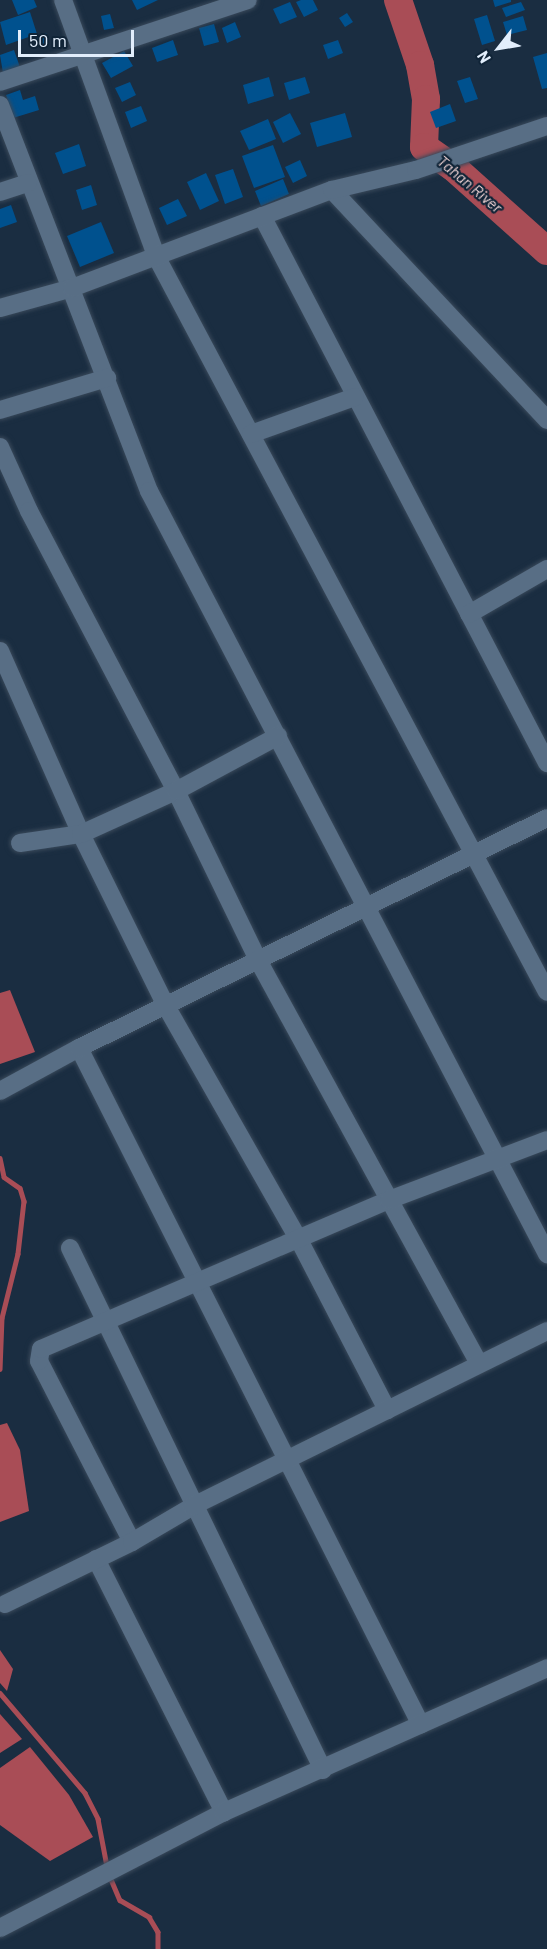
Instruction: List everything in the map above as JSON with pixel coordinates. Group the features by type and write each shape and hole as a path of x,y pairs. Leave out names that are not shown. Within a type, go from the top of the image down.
{"street":[{"path":"63,0 156,256 476,854 547,992"},
{"path":"0,82 248,0"},
{"path":"0,105 28,183 72,288 149,490 369,906 547,1254"},
{"path":"0,308 72,288 333,190 416,170 547,126"},
{"path":"0,192 28,183"},
{"path":"333,190 547,420"},
{"path":"262,216 547,763"},
{"path":"0,410 107,378"},
{"path":"251,434 355,398"},
{"path":"0,447 29,511 176,791 258,960 479,1364"},
{"path":"469,614 547,568"},
{"path":"0,651 81,834 166,1006 298,1238 387,1410"},
{"path":"20,843 81,834 176,791 279,736"},
{"path":"0,1091 79,1048 547,818"},
{"path":"79,1048 421,1725"},
{"path":"132,1542 38,1354 41,1349 197,1280 389,1200 497,1156 547,1140"},
{"path":"70,1248 103,1322 323,1770"},
{"path":"5,1604 132,1542 193,1506 547,1331"},
{"path":"96,1559 224,1812"},
{"path":"0,1928 117,1865 224,1812 323,1770 547,1668"}],"shaded area":[{"path":"10,990 35,1052 0,1064 0,993"},
{"path":"7,1423 20,1450 29,1511 0,1522 0,1425"},
{"path":"0,1650 13,1669 7,1691 0,1683"},
{"path":"0,1714 22,1739 0,1753"},
{"path":"30,1747 69,1795 93,1837 50,1861 0,1825 0,1768"}],"building":[{"path":"12,0 34,0 37,7 18,15"},
{"path":"132,0 158,0 137,10"},
{"path":"313,0 318,10 304,17 296,2"},
{"path":"493,0 511,0 511,2 495,7"},
{"path":"290,2 297,17 280,24 273,9"},
{"path":"521,2 525,10 506,17 502,8"},
{"path":"30,12 37,34 6,45 0,22"},
{"path":"347,13 353,22 345,27 339,18"},
{"path":"110,14 114,28 104,30 101,16"},
{"path":"487,15 495,41 482,45 474,19"},
{"path":"523,16 527,30 507,35 503,22"},
{"path":"235,22 241,37 227,43 222,28"},
{"path":"214,24 219,42 204,46 199,28"},
{"path":"46,33 49,41 38,46 35,38"},
{"path":"173,40 178,55 157,62 152,48"},
{"path":"338,40 343,53 328,59 323,45"},
{"path":"14,50 22,73 4,79 0,55"},
{"path":"124,51 133,66 111,78 102,63"},
{"path":"547,53 547,88 542,89 533,57"},
{"path":"269,77 274,96 248,104 243,85"},
{"path":"305,77 310,93 289,100 284,83"},
{"path":"470,77 478,99 465,103 457,81"},
{"path":"130,82 136,95 122,102 115,88"},
{"path":"20,90 23,100 35,96 39,110 13,118 6,95"},
{"path":"450,104 456,121 436,128 430,112"},
{"path":"141,106 147,121 131,128 125,112"},
{"path":"290,113 301,134 283,143 273,122"},
{"path":"345,113 352,137 317,147 310,123"},
{"path":"268,119 276,139 249,150 240,131"},
{"path":"79,144 86,166 63,174 55,153"},
{"path":"273,145 285,177 254,188 242,156"},
{"path":"300,160 307,176 293,183 285,167"},
{"path":"233,169 243,197 225,204 215,175"},
{"path":"206,173 219,201 200,210 187,182"},
{"path":"283,179 289,194 261,206 255,191"},
{"path":"91,185 97,205 82,210 76,190"},
{"path":"178,199 187,216 167,225 159,208"},
{"path":"11,205 17,222 0,228 0,209"},
{"path":"101,222 114,253 80,267 67,236"}],"waterway":[{"name":"Tahan River","path":"398,0 420,65 426,99 424,147 453,167 547,251"},
{"path":"0,1158 4,1177 20,1188 24,1201 18,1254 2,1318 0,1369"},
{"path":"0,1693 85,1793 98,1819 107,1866"},
{"path":"110,1877 120,1900 149,1917 158,1932 158,1949"}]}
